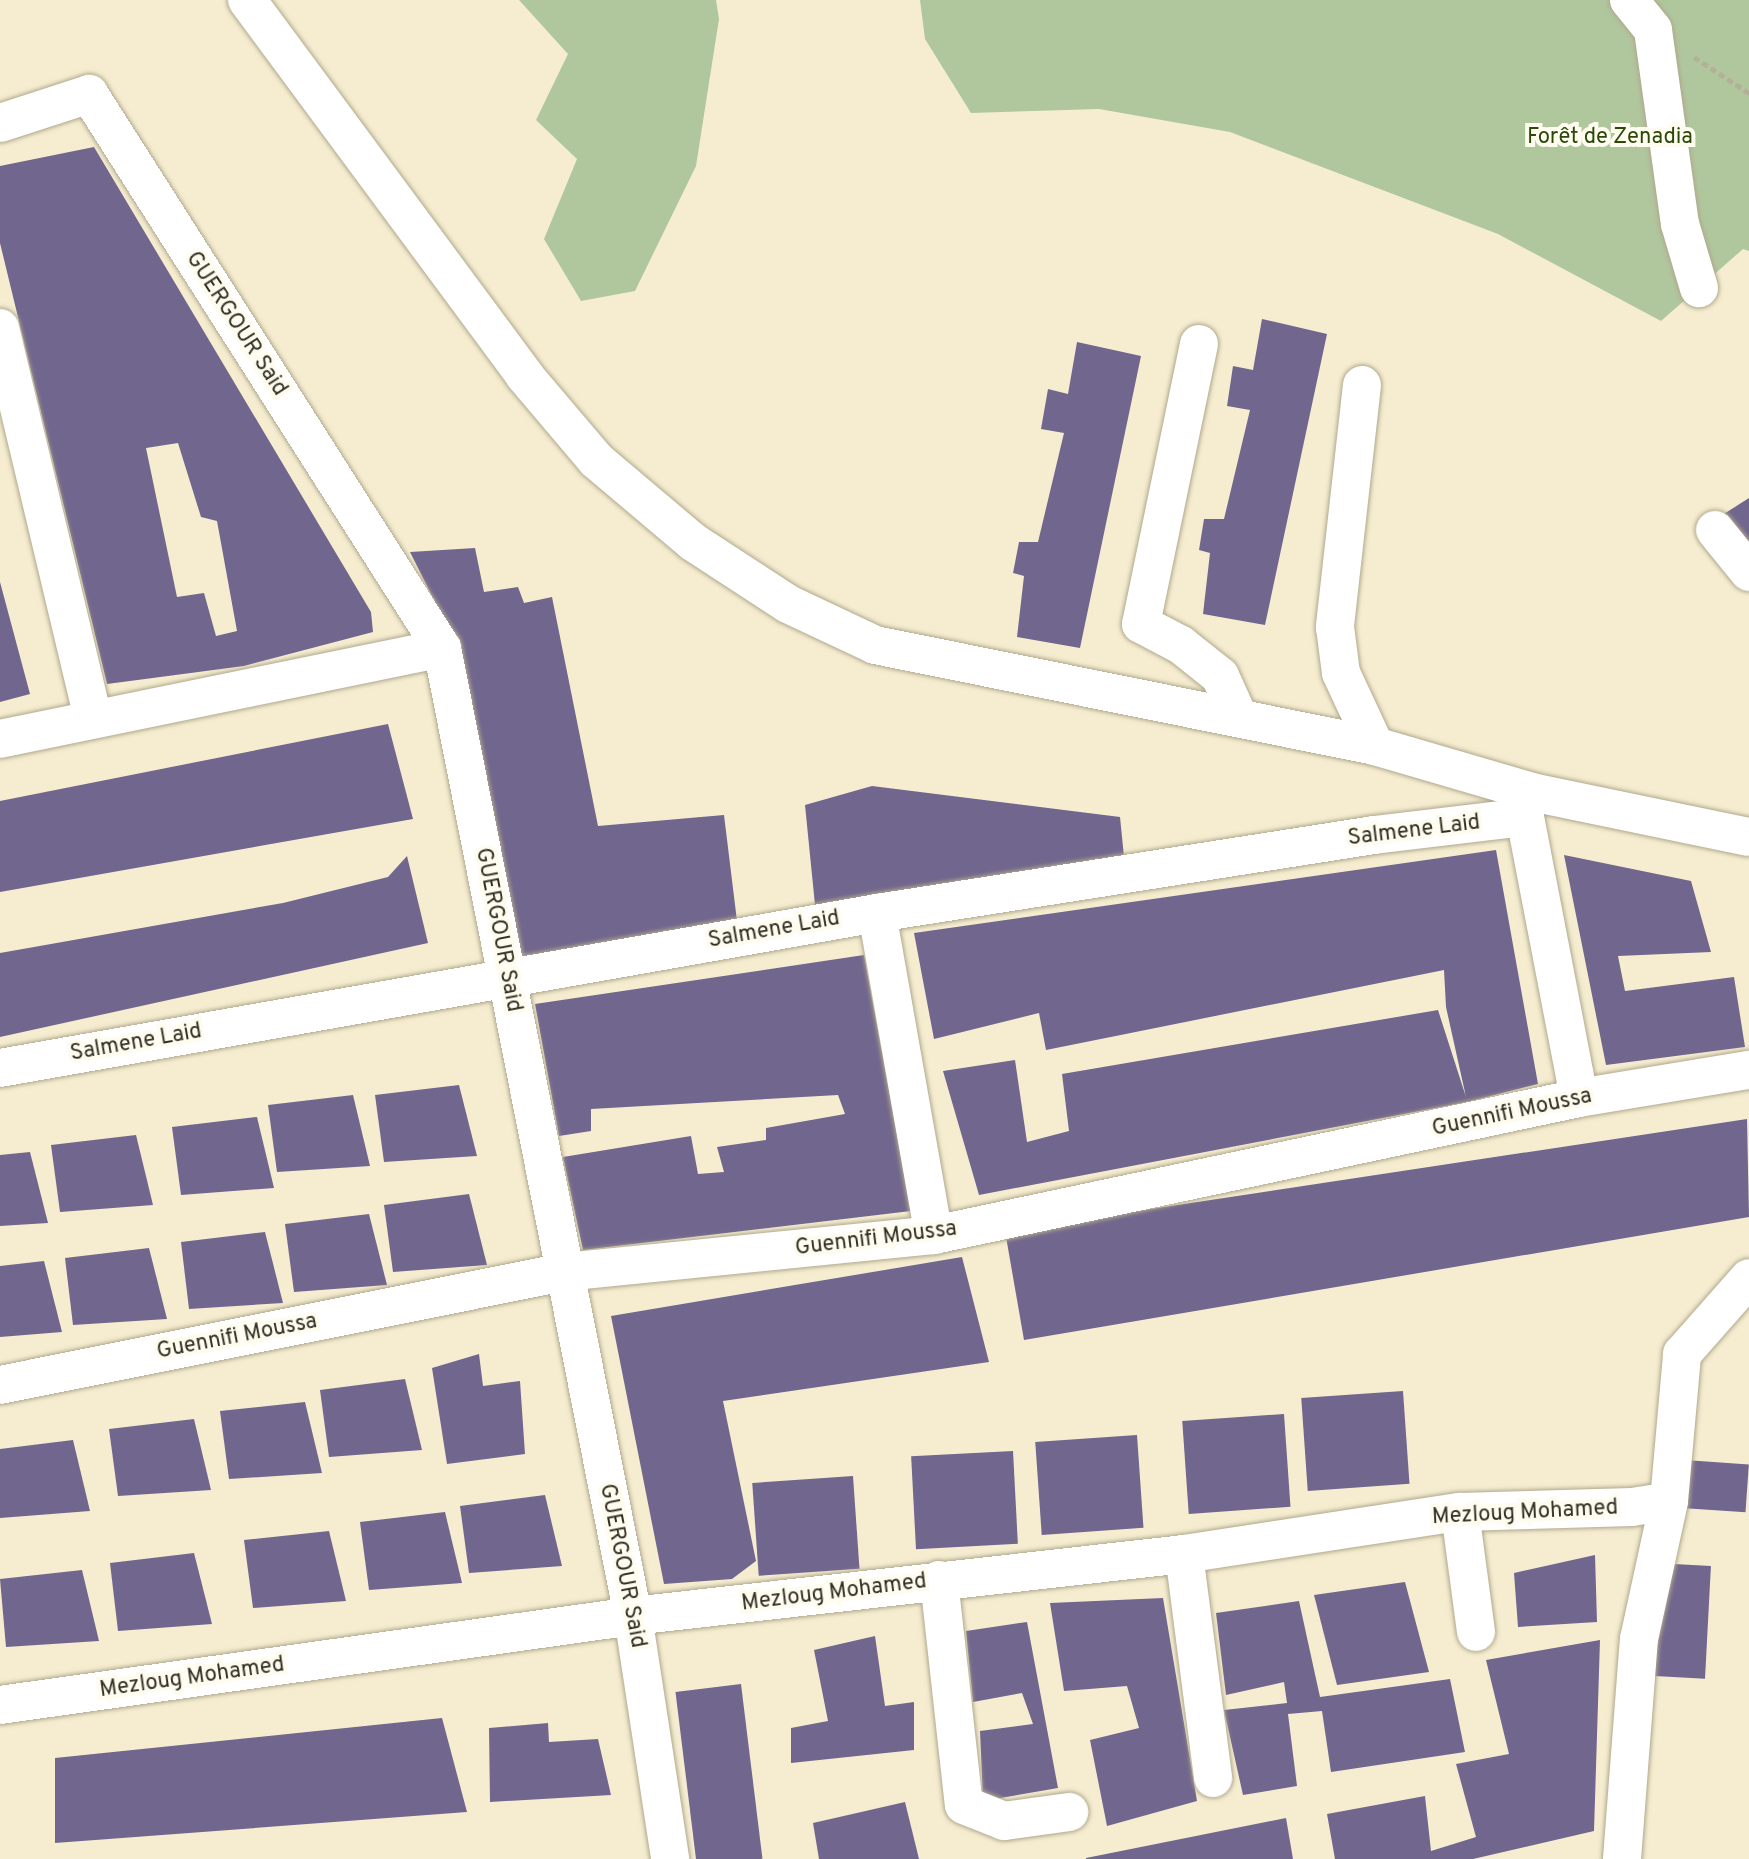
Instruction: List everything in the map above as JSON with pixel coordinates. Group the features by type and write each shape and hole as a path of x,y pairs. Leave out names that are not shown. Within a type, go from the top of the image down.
{"street":[{"path":"247,0 524,375 596,460 693,542 788,604 875,645 1375,746 1531,805 1749,837"},
{"path":"1629,0 1653,30 1680,224 1699,288"},
{"name":"GUERGOUR Said","path":"0,123 89,94 442,648 633,1616 670,1859"},
{"path":"0,328 93,719"},
{"path":"1199,344 1141,624 1181,645 1220,676 1239,718"},
{"path":"1362,385 1335,627 1341,673 1375,746"},
{"path":"1715,530 1749,572"},
{"path":"0,739 442,648"},
{"path":"1531,805 1579,1098"},
{"name":"Salmene Laid","path":"0,1068 877,913 1374,835 1531,805"},
{"path":"877,913 934,1235"},
{"name":"Guennifi Moussa","path":"0,1385 564,1272 934,1235 1579,1098 1749,1070"},
{"path":"1622,1859 1639,1639 1669,1501 1682,1354 1749,1278"},
{"name":"Mezloug Mohamed","path":"0,1705 633,1616 1184,1554 1460,1512 1632,1507 1669,1501"},
{"path":"1460,1512 1476,1632"},
{"path":"1184,1554 1213,1778"},
{"path":"939,1580 964,1805 1004,1821 1069,1812"}],"path":[{"path":"1653,30 1749,93"}],"green space":[{"path":"519,0 716,0 719,19 696,166 635,291 581,301 544,239 577,159 536,120 568,54"},
{"name":"Forêt de Zenadia","path":"920,0 1749,0 1749,251 1743,249 1661,321 1498,234 1230,132 1099,109 971,113 925,39"}],"building":[{"path":"94,147 371,612 373,632 244,666 107,684 0,243 0,166","holes":["178,443 201,517 217,521 237,631 216,636 204,593 177,597 146,448"]},
{"path":"1262,319 1327,334 1265,625 1203,614 1210,553 1199,550 1204,519 1224,519 1250,410 1227,406 1233,366 1253,370"},
{"path":"1077,342 1141,356 1080,648 1017,637 1024,576 1013,573 1019,542 1038,542 1064,433 1041,429 1048,389 1068,394"},
{"path":"1749,498 1749,559 1716,519"},
{"path":"475,548 484,592 518,587 524,603 552,597 598,826 724,815 737,921 516,958 443,618 410,552"},
{"path":"0,582 30,694 0,702"},
{"path":"388,724 413,819 0,892 0,801"},
{"path":"872,786 1120,817 1124,857 816,915 805,805"},
{"path":"1496,850 1538,1084 1467,1102 979,1195 943,1071 1015,1060 1027,1142 1069,1131 1062,1074 1438,1010 1466,1097 1446,1007 1444,970 1046,1050 1039,1013 934,1039 914,933"},
{"path":"1564,855 1691,881 1711,952 1618,956 1625,991 1734,977 1745,1047 1606,1065"},
{"path":"407,856 428,943 0,1037 0,953 283,903 388,877"},
{"path":"864,955 911,1211 583,1250 563,1157 691,1136 698,1174 724,1172 717,1147 766,1140 766,1128 845,1114 838,1095 591,1109 591,1131 559,1136 535,1004"},
{"path":"459,1085 477,1156 384,1162 375,1095"},
{"path":"353,1095 370,1166 277,1172 268,1105"},
{"path":"257,1117 274,1188 181,1195 172,1127"},
{"path":"1747,1119 1749,1217 1024,1340 1005,1231"},
{"path":"136,1135 153,1205 60,1212 51,1145"},
{"path":"30,1152 48,1223 0,1226 0,1155"},
{"path":"469,1194 487,1265 393,1272 384,1205"},
{"path":"369,1214 387,1285 294,1292 285,1224"},
{"path":"265,1232 283,1303 189,1309 181,1242"},
{"path":"149,1248 167,1319 73,1325 65,1258"},
{"path":"962,1257 989,1362 723,1401 756,1561 732,1579 664,1584 611,1316"},
{"path":"44,1261 62,1332 0,1337 0,1266"},
{"path":"479,1354 483,1386 520,1381 525,1454 447,1464 432,1368"},
{"path":"405,1379 422,1450 329,1457 320,1390"},
{"path":"1403,1391 1409,1484 1308,1491 1301,1398"},
{"path":"305,1402 322,1473 229,1479 220,1411"},
{"path":"1284,1414 1290,1507 1189,1514 1182,1421"},
{"path":"194,1419 211,1490 118,1496 109,1429"},
{"path":"1137,1435 1143,1528 1042,1535 1035,1442"},
{"path":"73,1440 90,1511 0,1518 0,1449"},
{"path":"1013,1451 1018,1544 916,1549 911,1456"},
{"path":"1685,1460 1749,1464 1745,1512 1682,1508"},
{"path":"853,1476 859,1569 759,1576 752,1483"},
{"path":"545,1495 562,1566 469,1573 460,1506"},
{"path":"445,1512 462,1583 369,1590 360,1522"},
{"path":"329,1531 346,1601 253,1608 244,1540"},
{"path":"194,1553 212,1624 118,1631 110,1563"},
{"path":"1595,1555 1597,1622 1518,1627 1514,1573"},
{"path":"1656,1563 1711,1566 1705,1679 1650,1676"},
{"path":"82,1570 99,1641 6,1647 0,1579"},
{"path":"1405,1582 1429,1672 1337,1685 1314,1595"},
{"path":"1163,1598 1197,1801 1107,1826 1090,1740 1139,1728 1127,1686 1064,1691 1050,1603"},
{"path":"1299,1601 1320,1697 1450,1679 1465,1752 1331,1772 1322,1711 1288,1714 1297,1786 1243,1795 1224,1710 1287,1703 1284,1682 1226,1695 1216,1613"},
{"path":"1027,1622 1058,1788 983,1801 980,1731 1033,1724 1022,1693 973,1702 966,1631"},
{"path":"875,1636 885,1706 914,1702 914,1750 791,1763 791,1728 828,1721 814,1650"},
{"path":"1600,1640 1594,1831 1473,1859 1335,1859 1327,1814 1425,1796 1431,1851 1476,1837 1456,1764 1509,1754 1486,1660"},
{"path":"741,1684 762,1859 696,1859 675,1692"},
{"path":"442,1718 467,1812 55,1843 55,1758"},
{"path":"548,1723 549,1742 598,1739 611,1795 490,1802 489,1728"},
{"path":"905,1802 919,1859 819,1859 813,1823"},
{"path":"1286,1818 1293,1859 1086,1859 1086,1858"}]}
